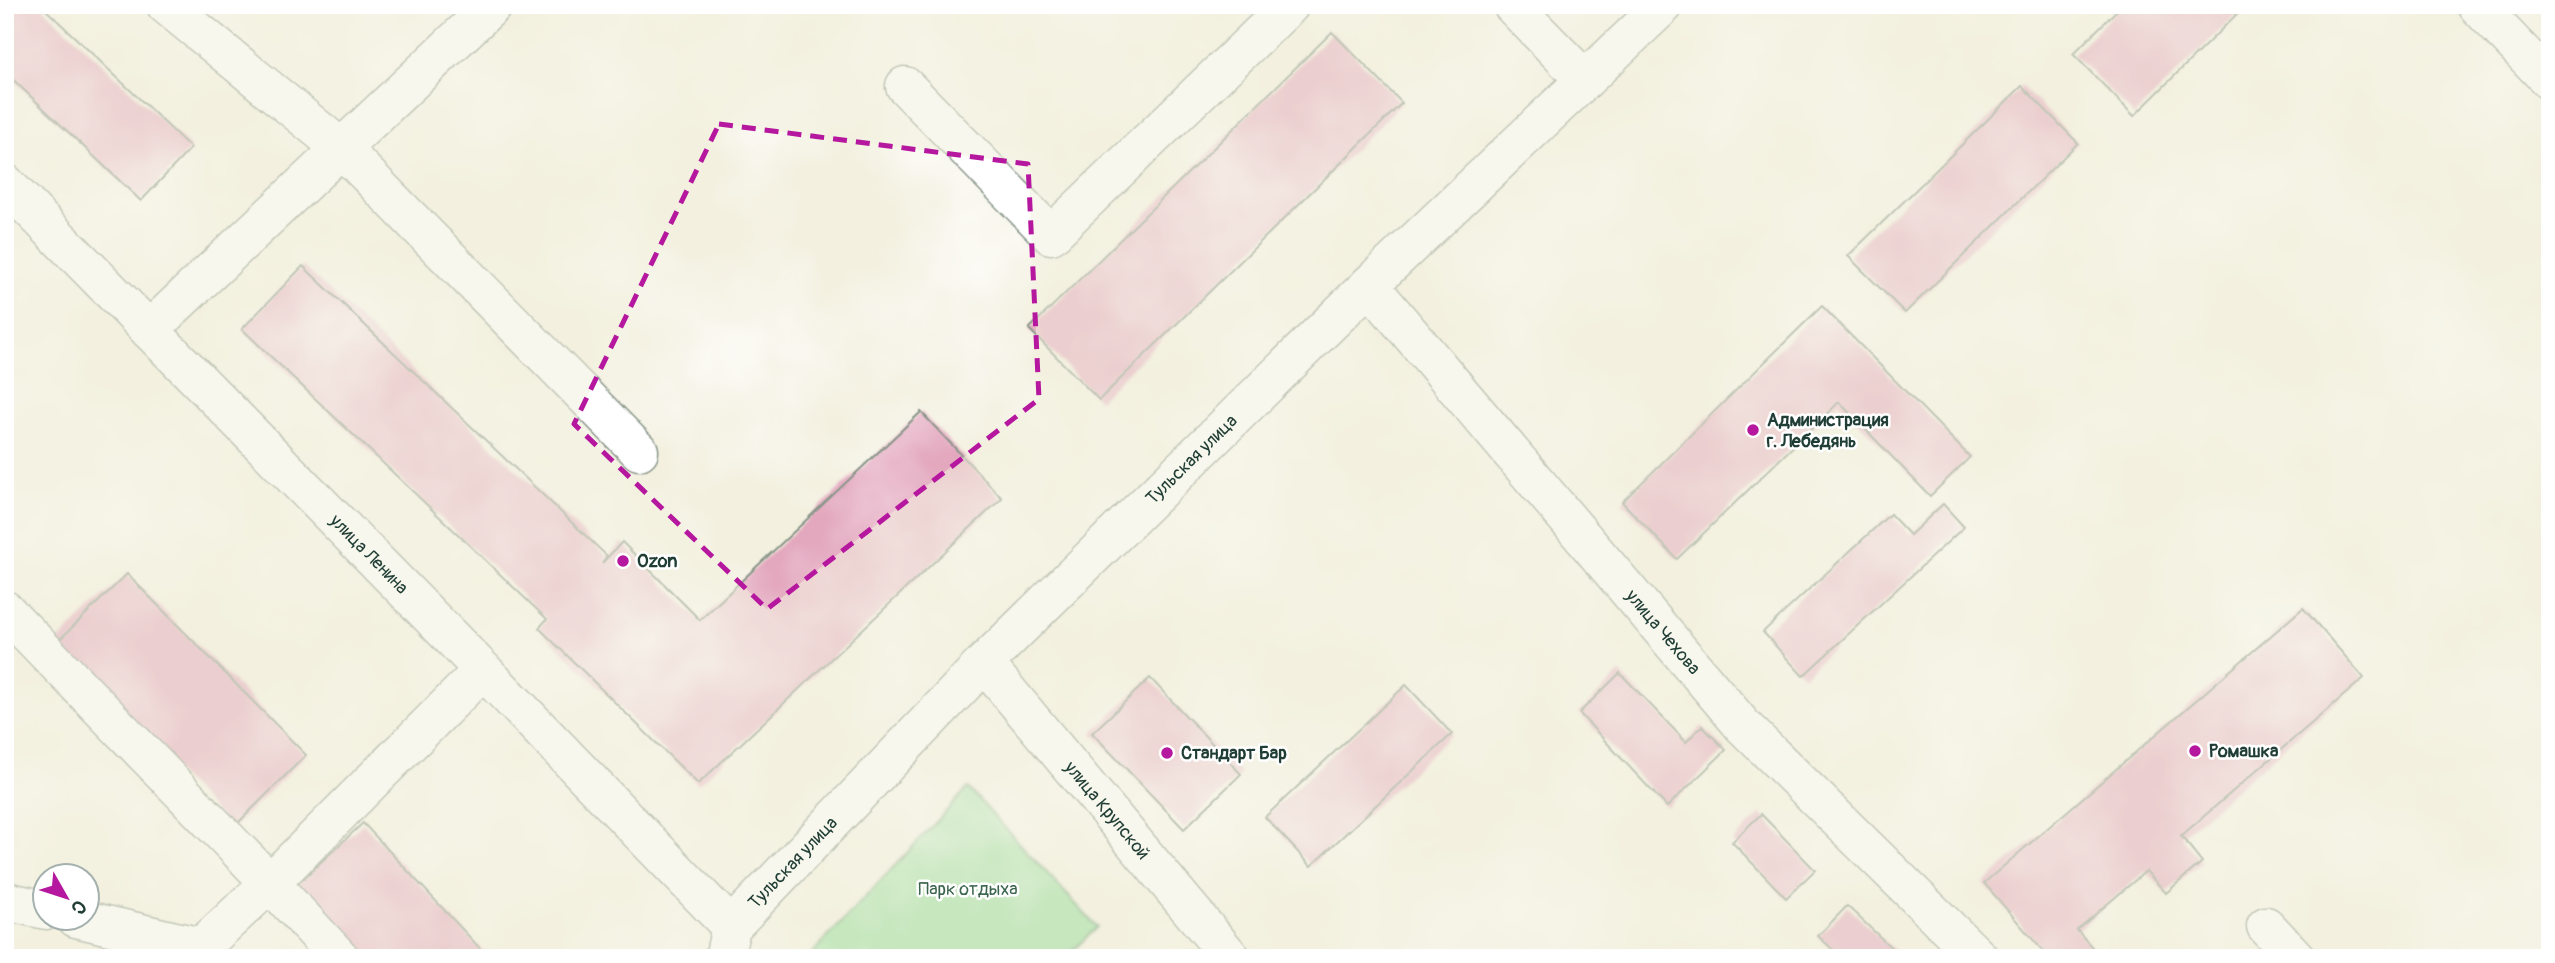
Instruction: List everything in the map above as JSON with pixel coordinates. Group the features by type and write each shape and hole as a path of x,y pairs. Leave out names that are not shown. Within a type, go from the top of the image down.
{"main road":[{"path":"166,5 341,148 639,451"},
{"path":"149,330 493,5"},
{"path":"905,86 1051,235 1290,5"},
{"path":"1512,5 1586,80"},
{"name":"Тульская улица","path":"728,948 984,663 1369,285 1664,5"},
{"path":"2477,5 2550,81"},
{"name":"улица Ленина","path":"5,183 483,670 728,948"},
{"name":"улица Чехова","path":"1369,285 1743,726 1979,958"},
{"path":"5,610 340,958"},
{"name":"улица Крупской","path":"984,663 1231,958"},
{"path":"102,925 201,952 483,670"},
{"path":"5,901 32,907"},
{"path":"2266,926 2296,958"}],"highlighted area":[{"path":"719,124 1028,164 1039,399 767,609 574,424"}],"green space":[{"name":"Парк отдыха","path":"968,788 1097,927 1065,958 808,958"}],"building":[{"path":"5,5 41,5 191,148 141,201 5,72"},
{"path":"2122,5 2246,5 2134,116 2073,54"},
{"path":"1332,32 1402,103 1099,400 1029,329"},
{"path":"2022,86 2078,143 1905,313 1848,256"},
{"path":"303,266 607,556 602,563 622,542 700,620 921,412 1002,498 698,784 539,628 547,619 242,329"},
{"name":"Администрация г. Лебедянь","path":"1822,306 1970,457 1930,496 1839,402 1677,559 1622,502"},
{"path":"1943,504 1964,527 1803,676 1763,632 1890,514 1910,535"},
{"path":"127,574 306,755 232,829 52,647"},
{"path":"2303,608 2364,678 2181,836 2202,862 2166,893 2146,871 2077,930 2097,953 2092,958 2049,958 1984,883"},
{"path":"1620,673 1686,742 1702,726 1726,750 1667,807 1579,713"},
{"name":"Стандарт Бар","path":"1150,678 1241,774 1184,829 1092,733"},
{"path":"1406,685 1452,734 1311,866 1265,817"},
{"path":"1761,814 1815,870 1786,898 1732,842"},
{"path":"363,823 489,958 357,958 292,889"},
{"path":"1847,906 1897,953 1893,958 1842,958 1818,936"}],"place":[{"name":"Администрация г. Лебедянь","path":"1753,430"},
{"name":"Ozon","path":"623,561"},
{"name":"Ромашка","path":"2195,751"},
{"name":"Стандарт Бар","path":"1167,753"}]}
